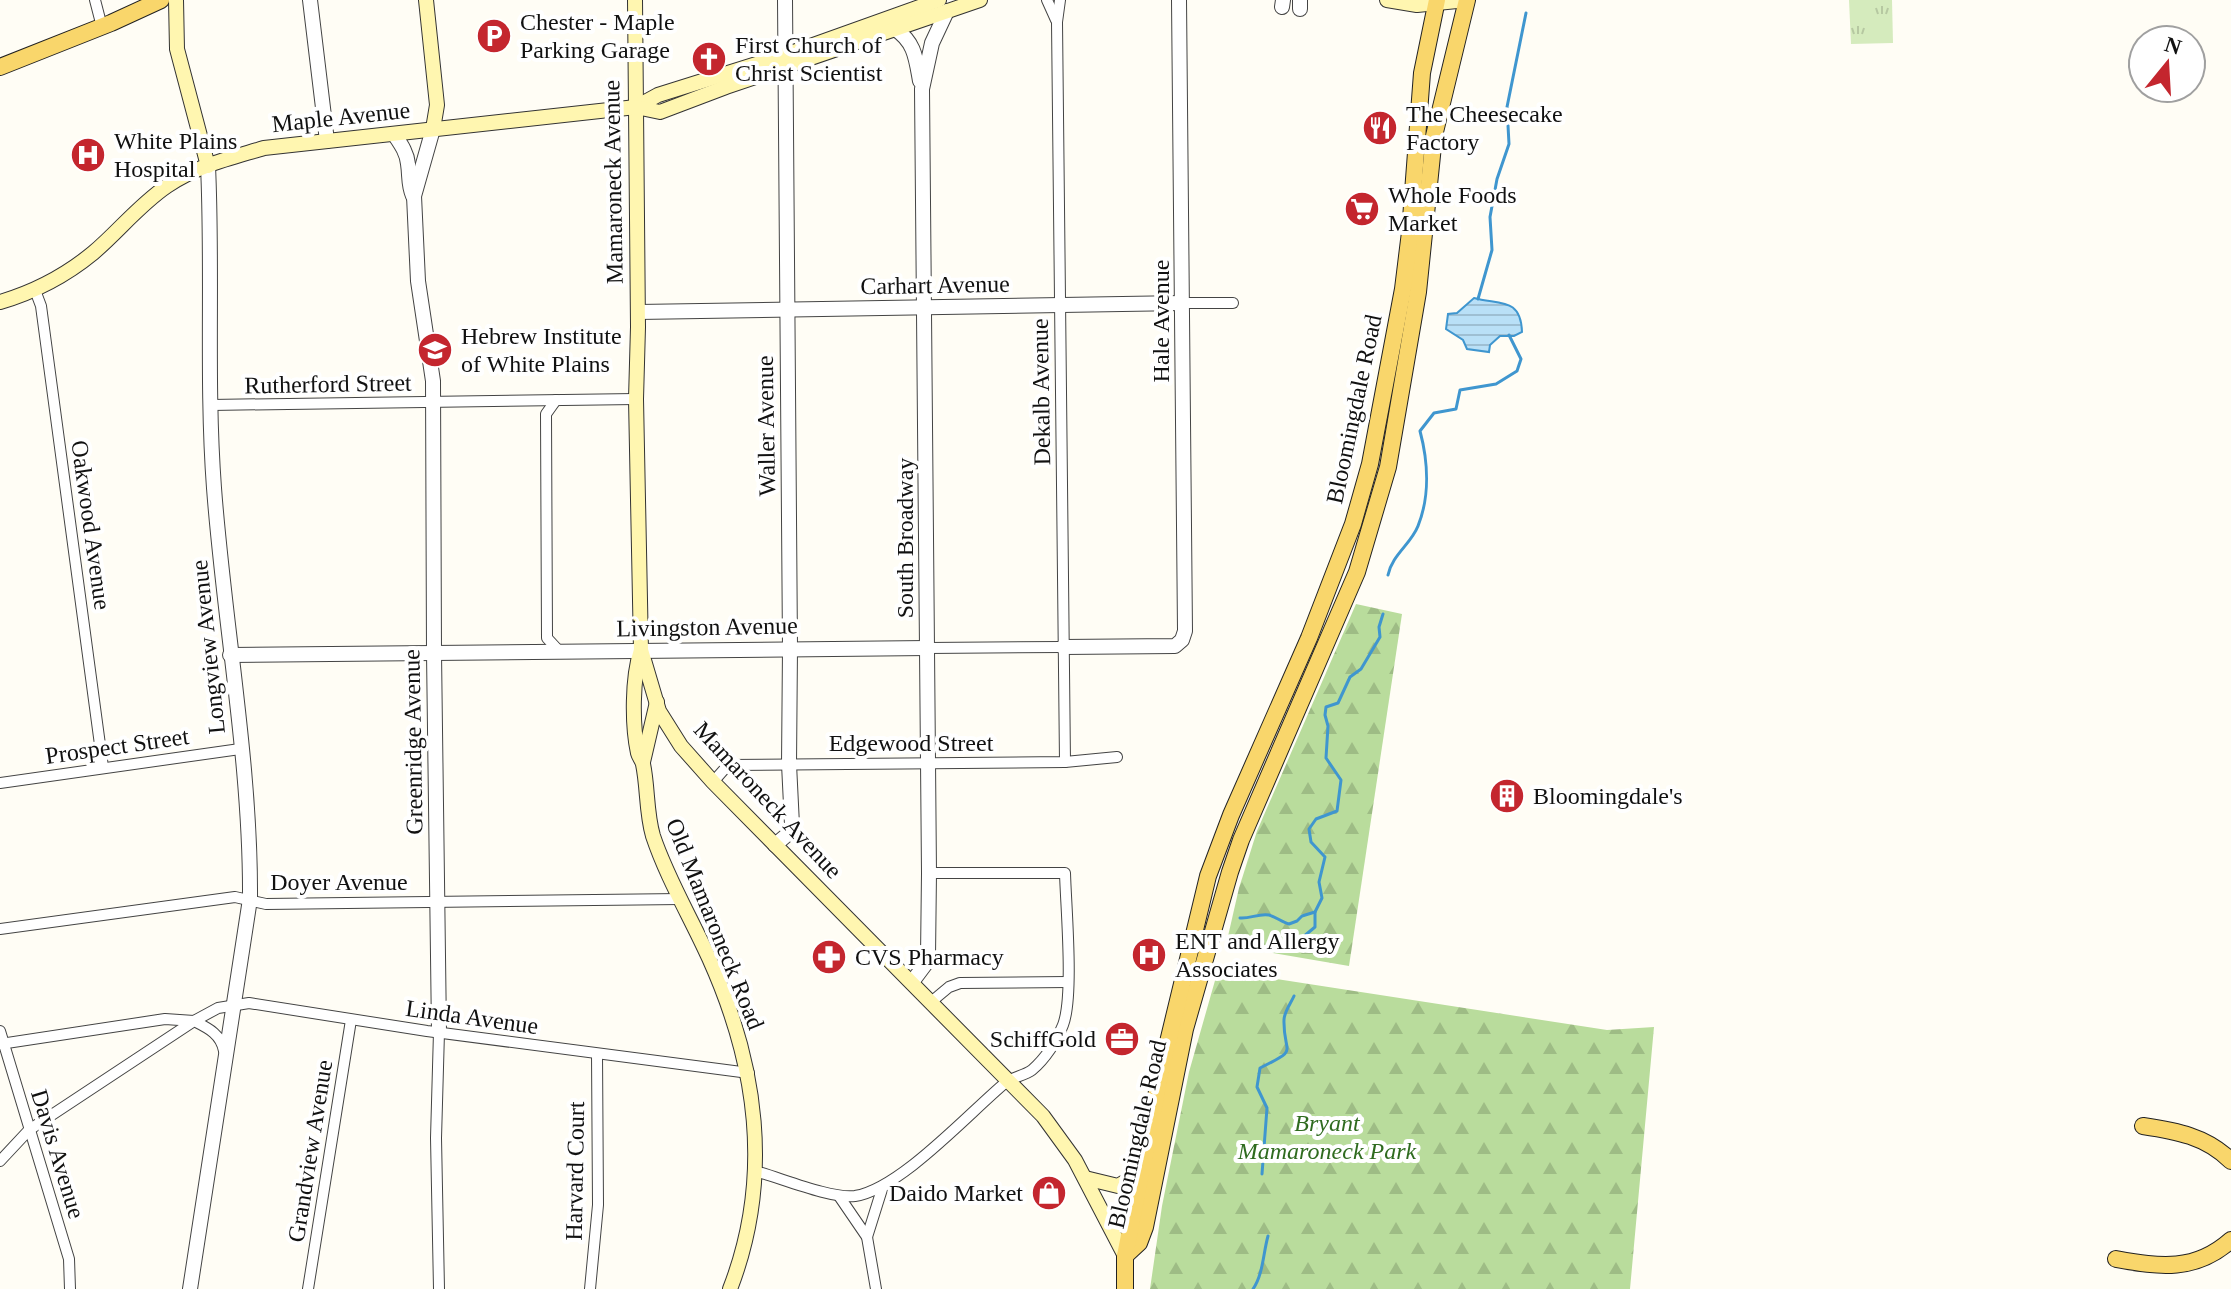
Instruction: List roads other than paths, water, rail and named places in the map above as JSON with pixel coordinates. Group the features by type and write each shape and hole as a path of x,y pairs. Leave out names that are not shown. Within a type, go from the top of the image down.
{"main road":[{"path":"0,67 161,0"},
{"name":"Longview Avenue","path":"176,0 177,49 208,166"},
{"path":"426,0 437,105 433,129"},
{"name":"Mamaroneck Avenue","path":"635,0 636,399 641,650 657,702 676,738 713,782 1053,1129 1085,1178 1125,1256 1125,1289"},
{"name":"South Broadway","path":"946,4 959,0"},
{"name":"Maple Avenue","path":"0,302 54,280 93,253 165,187 208,166 264,148 636,107 660,112 785,62 946,4 980,0"},
{"path":"1387,0 1436,3 1467,0"},
{"name":"Bloomingdale Road","path":"1125,1256 1139,1243 1145,1227 1185,1029 1241,840 1357,572 1386,477 1419,284 1434,136 1467,0"},
{"name":"Bloomingdale Road","path":"1125,1256 1178,989 1208,876 1221,837 1330,585 1353,524 1370,464 1403,289 1422,73 1436,3"},
{"name":"Maple Avenue","path":"785,62 895,29 946,4"},
{"name":"Old Mamaroneck Road","path":"641,650 635,668 635,714 638,755 643,763"},
{"name":"Old Mamaroneck Road","path":"657,702 643,763 652,834 726,996 749,1073 753,1104 755,1171 748,1230 730,1289"},
{"path":"2143,1126 2189,1134 2221,1151 2231,1161"},
{"path":"1085,1178 1118,1186 1141,1172"},
{"path":"2116,1259 2153,1266 2200,1261 2231,1240"}],"street":[{"path":"95,0 102,27"},
{"path":"310,0 327,141"},
{"name":"Waller Avenue","path":"775,845 788,834 792,825 789,764 785,0"},
{"name":"Dekalb Avenue","path":"1047,0 1057,22"},
{"name":"Dekalb Avenue","path":"1060,0 1057,22 1065,762"},
{"name":"Hale Avenue","path":"1179,0 1186,613 1182,640"},
{"name":"South Broadway","path":"922,89 932,43 946,4"},
{"name":"South Broadway","path":"895,29 913,45 922,89 929,873 927,962 912,982"},
{"path":"408,162 416,146 433,129"},
{"name":"Greenridge Avenue","path":"433,129 414,196 418,281 429,345 433,403 439,1289"},
{"name":"Greenridge Avenue","path":"394,134 408,162 407,182 414,196"},
{"name":"Longview Avenue","path":"190,1289 250,899 240,749 214,486 208,166"},
{"name":"Oakwood Avenue","path":"35,290 41,306 103,767"},
{"name":"Carhart Avenue","path":"638,312 1233,303"},
{"name":"Rutherford Street","path":"211,405 636,399"},
{"path":"556,400 546,414 547,638 559,651"},
{"name":"Livingston Avenue","path":"230,655 1175,646 1182,640"},
{"name":"Prospect Street","path":"0,783 240,749"},
{"name":"Edgewood Street","path":"713,782 728,765 1065,762 1117,757"},
{"path":"755,1171 839,1196 854,1196 883,1186 1008,1080 1030,1071 1056,1039 1066,1017 1068,982 1065,873 929,873"},
{"name":"Doyer Avenue","path":"0,929 235,897 266,904 681,899"},
{"path":"931,1002 949,987 960,983 1068,982"},
{"name":"Linda Avenue","path":"1,1039 165,1019 194,1021 218,1008 249,1003 351,1020 749,1073"},
{"name":"Grandview Avenue","path":"308,1289 351,1020"},
{"path":"0,1161 29,1130 194,1021 219,1038 225,1061"},
{"name":"Davis Avenue","path":"1,1039 69,1259 70,1289"},
{"name":"Harvard Court","path":"590,1289 598,1205 597,1054"},
{"path":"867,1237 883,1186"},
{"path":"839,1196 867,1237 876,1289"}],"water":[{"path":"1474,298 1513,308 1521,321 1522,332 1514,336 1500,336 1490,345 1489,352 1467,349 1463,340 1446,329 1448,314 1457,313"}],"waterway":[{"path":"1478,299 1492,250 1490,217 1497,179 1509,144 1507,107 1526,13"},
{"path":"1388,575 1393,561 1415,532 1422,515 1426,466 1420,431 1434,413 1456,409 1460,390 1496,384 1517,371 1521,359 1509,335"},
{"path":"1300,947 1303,937 1315,927 1315,912 1322,898 1319,882 1325,857 1311,842 1309,829 1316,819 1337,811 1341,780 1326,758 1326,707 1338,703 1350,677 1361,669 1380,637 1383,614"},
{"path":"1240,918 1269,915 1289,924 1315,912"},
{"path":"1262,1174 1267,1108 1257,1087 1260,1068 1281,1057 1287,1050 1284,1017 1294,996"},
{"path":"1253,1289 1261,1271 1268,1236"}],"place":[{"name":"Chester - Maple Parking Garage","path":"494,36"},
{"name":"First Church of Christ Scientist","path":"709,59"},
{"name":"The Cheesecake Factory","path":"1380,128"},
{"name":"White Plains Hospital","path":"88,155"},
{"name":"Whole Foods Market","path":"1362,209"},
{"name":"Hebrew Institute of White Plains","path":"435,350"},
{"name":"Bloomingdale's","path":"1507,796"},
{"name":"ENT and Allergy Associates","path":"1149,955"},
{"name":"CVS Pharmacy","path":"829,957"},
{"name":"SchiffGold","path":"1122,1039"},
{"name":"Daido Market","path":"1049,1193"}],"park label":[{"name":"Bryant Mamaroneck Park","path":"1327,1137"}]}
